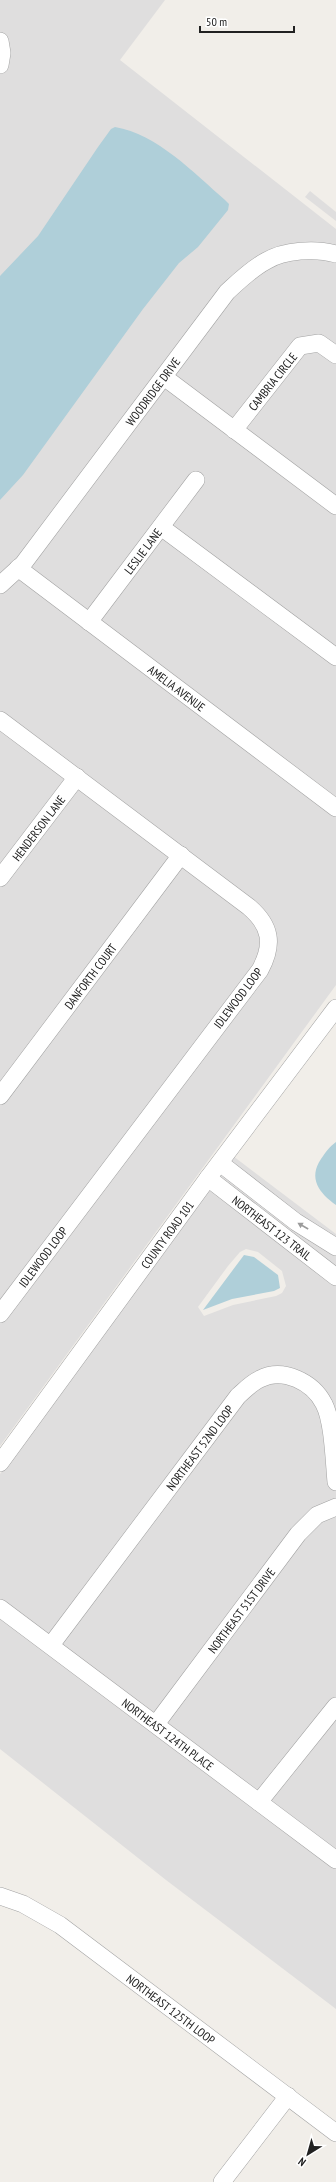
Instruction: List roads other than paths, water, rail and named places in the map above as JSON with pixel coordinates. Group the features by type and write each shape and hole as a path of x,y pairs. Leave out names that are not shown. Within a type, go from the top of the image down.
{"street":[{"path":"0,41 2,53 0,65"},
{"name":"WOODRIDGE DRIVE","path":"0,585 18,568 227,292 247,274 267,260 288,253 310,251 336,254"},
{"name":"CAMBRIA CIRCLE","path":"234,430 300,346 318,343 336,355"},
{"path":"164,377 336,506"},
{"name":"LESLIE LANE","path":"89,622 196,480"},
{"path":"161,527 336,657"},
{"name":"AMELIA AVENUE","path":"18,568 336,808"},
{"name":"IDLEWOOD LOOP","path":"0,720 181,855 258,915 268,934 269,946 266,958 260,970 0,1314"},
{"name":"HENDERSON LANE","path":"0,878 77,777"},
{"name":"DANFORTH COURT","path":"0,1096 181,855"},
{"name":"COUNTY ROAD 101","path":"0,1463 208,1178 336,1008"},
{"name":"NORTHEAST 123 TRAIL","path":"220,1163 296,1222 336,1247"},
{"name":"NORTHEAST 123 TRAIL","path":"208,1178 336,1277"},
{"name":"NORTHEAST 52ND LOOP","path":"51,1645 238,1396 261,1378 288,1376 302,1380 315,1390 324,1404 329,1418 336,1482"},
{"name":"NORTHEAST 51ST DRIVE","path":"156,1724 298,1534 317,1515 336,1507"},
{"name":"NORTHEAST 124TH PLACE","path":"0,1608 336,1860"},
{"path":"259,1802 336,1706"},
{"name":"NORTHEAST 125TH LOOP","path":"0,1896 23,1904 60,1925 336,2133"},
{"path":"222,2182 288,2096"}],"water":[{"path":"115,127 131,131 146,138 174,156 229,204 228,210 198,247 179,263 143,309 23,475 0,500 0,276 38,236 98,147 111,129"},
{"path":"336,1142 336,1205 320,1190 317,1185 315,1173 321,1159 329,1148"},
{"path":"244,1255 254,1257 278,1275 280,1288 274,1291 232,1299 203,1310"}]}
